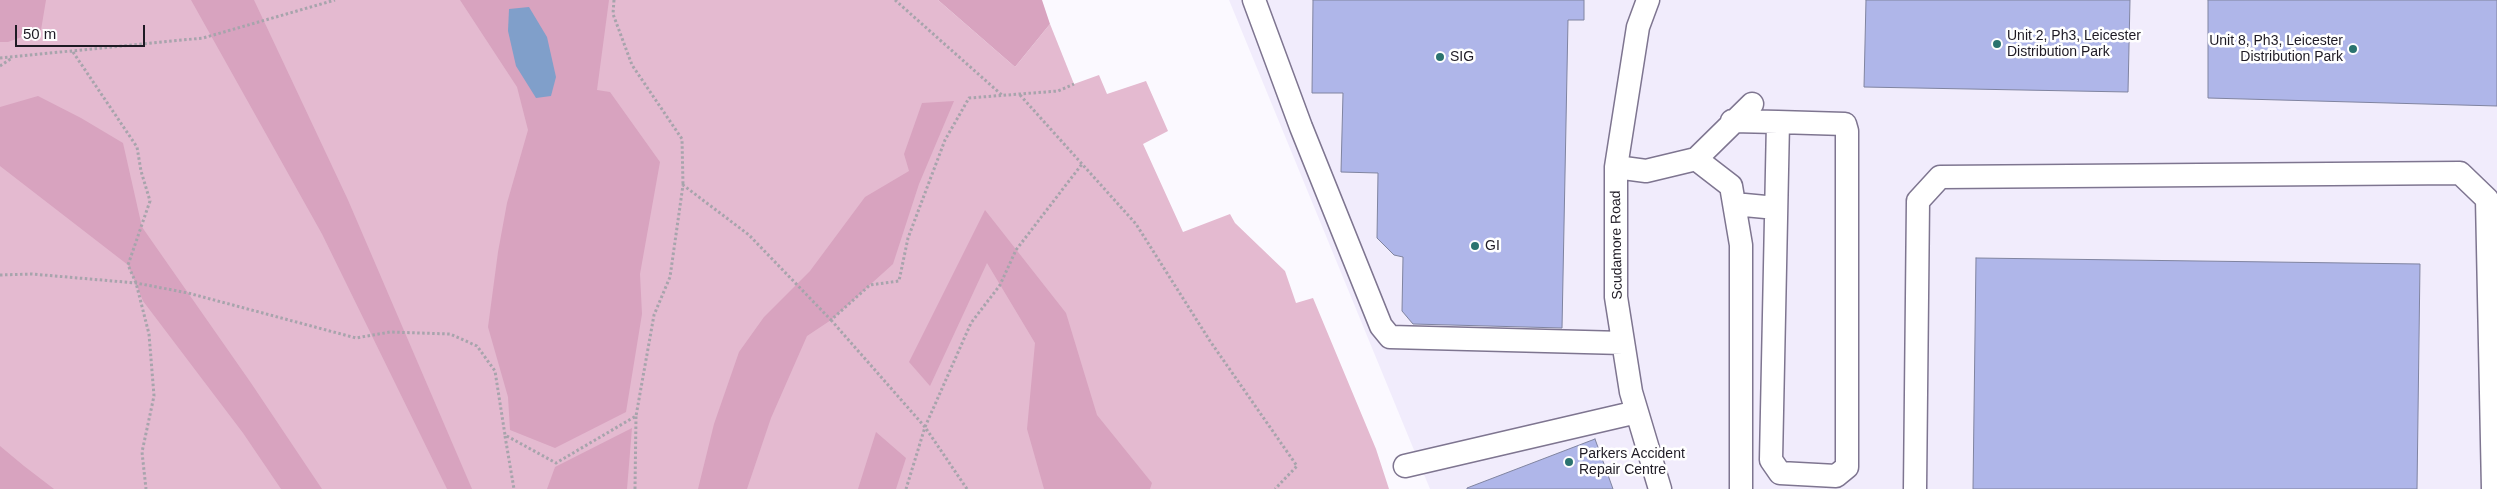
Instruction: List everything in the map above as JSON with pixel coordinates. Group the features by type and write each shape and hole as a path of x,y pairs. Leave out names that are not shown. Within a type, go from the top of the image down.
{"street":[{"path":"1254,0 1301,127 1381,326 1390,337 1623,343"},
{"name":"Scudamore Road","path":"1648,0 1638,27 1616,167 1616,297 1631,392 1660,489"},
{"path":"1616,167 1646,171 1696,159 1732,121 1752,104"},
{"path":"1732,121 1778,122 1844,124 1847,131 1846,467 1836,476 1780,473 1771,460 1778,122"},
{"path":"1696,159 1731,186 1741,244 1741,489"},
{"path":"1915,489 1918,201 1940,177 2460,173 2487,199 2493,489"},
{"path":"1734,204 1776,208"},
{"path":"1405,466 1637,412"}],"path":[{"path":"0,58 203,38 336,0"},
{"path":"614,0 613,14 632,65 682,139 684,185 670,278 654,316 636,416 635,489"},
{"path":"895,0 1004,97"},
{"path":"73,52 137,147 141,171 150,201 128,265 136,283 149,334 154,396 142,452 146,489"},
{"path":"0,66 14,57"},
{"path":"831,320 870,285 899,281 908,238 945,140 969,98 1004,97 1058,91 1074,84"},
{"path":"1020,95 1136,224 1210,341 1297,466 1275,489"},
{"path":"906,489 924,427 971,323 1000,285 1016,250 1082,164"},
{"path":"684,185 749,235 831,320 924,427 967,489"},
{"path":"0,275 32,274 136,283 188,293 356,338 390,332 450,334 477,346 495,371 514,489"},
{"path":"505,435 556,463 636,416"}],"shaded area":[{"path":"0,0 938,0 1015,67 1050,24 1074,84 1099,75 1107,94 1146,81 1168,131 1143,144 1183,232 1230,214 1235,223 1285,271 1296,303 1313,298 1376,449 1389,489 0,489"},
{"path":"0,0 46,0 41,30 8,42 0,42"},
{"path":"191,0 254,0 348,200 472,489 447,489 322,234"},
{"path":"460,0 609,0 597,90 610,92 660,162 640,274 642,314 626,412 555,448 510,430 508,397 488,327 507,203 528,130 517,87"},
{"path":"938,0 1042,0 1050,24 1015,67"},
{"path":"1229,0 2497,0 2497,489 1430,489"},
{"path":"38,96 81,118 123,143 142,227 251,383 322,489 281,489 243,433 143,301 128,265 0,166 0,107"},
{"path":"954,101 919,184 893,264 831,320 807,336 771,418 747,489 698,489 714,424 739,352 764,317 810,271 865,197 909,171 904,154 922,103"},
{"path":"985,210 1066,313 1097,415 1152,483 1150,489 1044,489 1027,429 1035,343 987,263 930,386 909,362"},
{"path":"632,428 627,489 547,489 555,467"},
{"path":"876,432 906,458 896,489 858,489"},
{"path":"0,446 24,466 54,489 0,489"}],"water":[{"path":"529,7 547,37 556,77 551,96 536,98 516,66 508,31 509,9"}],"building":[{"name":"SIG","path":"1313,0 1584,0 1584,20 1568,20 1562,328 1413,324 1402,311 1403,257 1394,255 1377,238 1378,173 1341,172 1343,93 1312,93"},
{"name":"Unit 2, Ph3, Leicester Distribution Park","path":"1866,0 2130,0 2128,92 1864,87"},
{"name":"Unit 8, Ph3, Leicester Distribution Park","path":"2208,0 2497,0 2497,106 2208,98"},
{"path":"1976,258 2420,264 2417,489 1973,489"},
{"name":"Parkers Accident Repair Centre","path":"1595,439 1613,489 1467,489 1467,488"}],"place":[{"name":"Unit 2, Ph3, Leicester Distribution Park","path":"1997,44"},
{"name":"Unit 8, Ph3, Leicester Distribution Park","path":"2353,49"},
{"name":"SIG","path":"1440,57"},
{"name":"GI","path":"1475,246"},
{"name":"Parkers Accident Repair Centre","path":"1569,462"}]}
